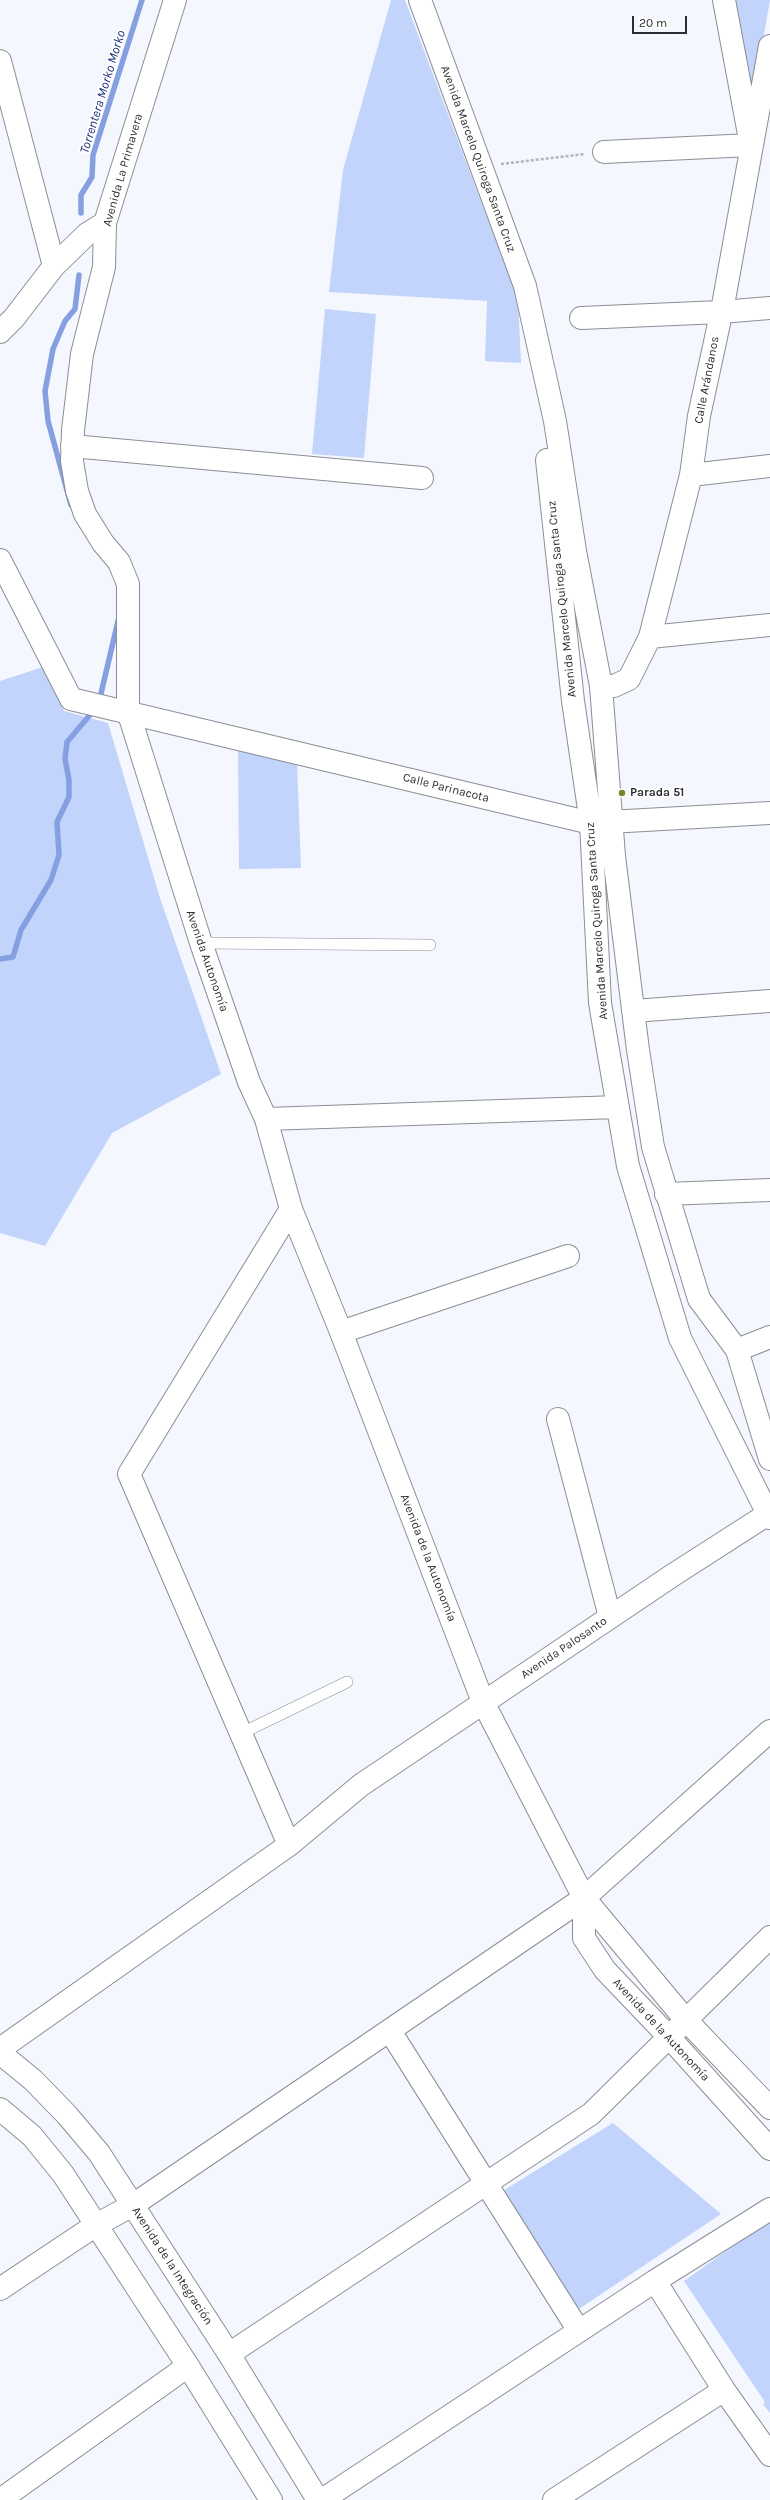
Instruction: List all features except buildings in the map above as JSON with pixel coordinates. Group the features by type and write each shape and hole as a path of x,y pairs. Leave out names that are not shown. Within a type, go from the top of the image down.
{"street":[{"name":"Avenida La Primavera","path":"128,711 128,584 119,562 103,543 85,514 77,491 72,461 72,446 82,354 104,267 105,223 175,0"},
{"name":"Avenida Marcelo Quiroga Santa Cruz","path":"420,0 525,286 531,320 555,421 575,551 601,686 602,822 600,1003 628,1166 680,1338 769,1516"},
{"path":"604,152 751,145 724,0"},
{"name":"Calle Arándanos","path":"601,686 614,686 629,679 650,637 691,475 699,416 721,312 770,46"},
{"path":"0,61 54,266"},
{"path":"0,332 14,318 54,266 87,234 105,223"},
{"path":"581,318 721,312 770,308"},
{"name":"Avenida Marcelo Quiroga Santa Cruz","path":"531,320 574,701 602,822 614,856 633,1011 653,1147 699,1299 737,1350 770,1459"},
{"path":"72,446 422,478"},
{"path":"691,475 770,466"},
{"name":"Calle Parinacota","path":"0,560 71,699 602,822 770,813"},
{"path":"650,637 770,625"},
{"name":"Avenida Autonomía","path":"128,711 201,943 249,1082 266,1119 290,1209"},
{"path":"633,1011 770,1001"},
{"path":"266,1119 618,1107"},
{"path":"666,1194 770,1190"},
{"path":"289,1845 242,1733 128,1474 290,1209"},
{"name":"Avenida de la Autonomía","path":"290,1209 341,1332 483,1702 584,1898 685,2019 770,2108"},
{"path":"341,1332 568,1256"},
{"path":"737,1350 770,1337"},
{"path":"558,1419 610,1617"},
{"name":"Avenida Palosanto","path":"0,2048 289,1845 361,1785 610,1617 769,1516"},
{"path":"0,2289 96,2225 133,2205 584,1898 770,1731"},
{"name":"Avenida de la Autonomía","path":"584,1898 584,1938 605,1970 668,2036 770,2149"},
{"path":"229,2354 591,2114 685,2019 770,1937"},
{"path":"390,2031 579,2331"},
{"name":"Avenida de la Integración","path":"0,2053 32,2080 67,2115 99,2153 229,2354 318,2500"},
{"path":"0,2109 32,2136 63,2174 188,2366 264,2497"},
{"path":"322,2500 655,2281 770,2209"},
{"path":"655,2281 724,2390 770,2455"},
{"path":"0,2500 188,2366"},
{"path":"554,2500 724,2390"}],"lane":[{"path":"201,943 430,945"},
{"path":"242,1733 348,1682"}],"path":[{"path":"480,166 604,152"}],"shaded area":[{"path":"391,0 405,0 518,300 521,363 485,361 487,301 329,292 343,170"},
{"path":"732,0 770,0 753,98"},
{"path":"325,309 376,314 364,458 312,454"},
{"path":"43,667 64,711 108,723 160,898 221,1074 112,1133 45,1246 0,1233 0,681"},
{"path":"238,749 297,763 301,868 239,869"},
{"path":"613,2123 721,2214 576,2311 501,2192"},
{"path":"770,2220 770,2413 763,2404 765,2402 684,2281"}],"waterway":[{"name":"Torrentera Morko Morko","path":"81,213 81,195 92,177 93,155 142,0"},
{"name":"Torrentera Morko Morko","path":"71,505 48,421 45,391 53,349 65,321 75,309 79,275"},
{"name":"Torrentera Morko Morko","path":"99,702 119,617"},
{"name":"Torrentera Morko Morko","path":"0,959 13,957 21,930 51,880 59,855 57,822 69,797 69,780 65,759 67,742 95,709"}],"place":[{"name":"Parada 51","path":"622,793"}]}
